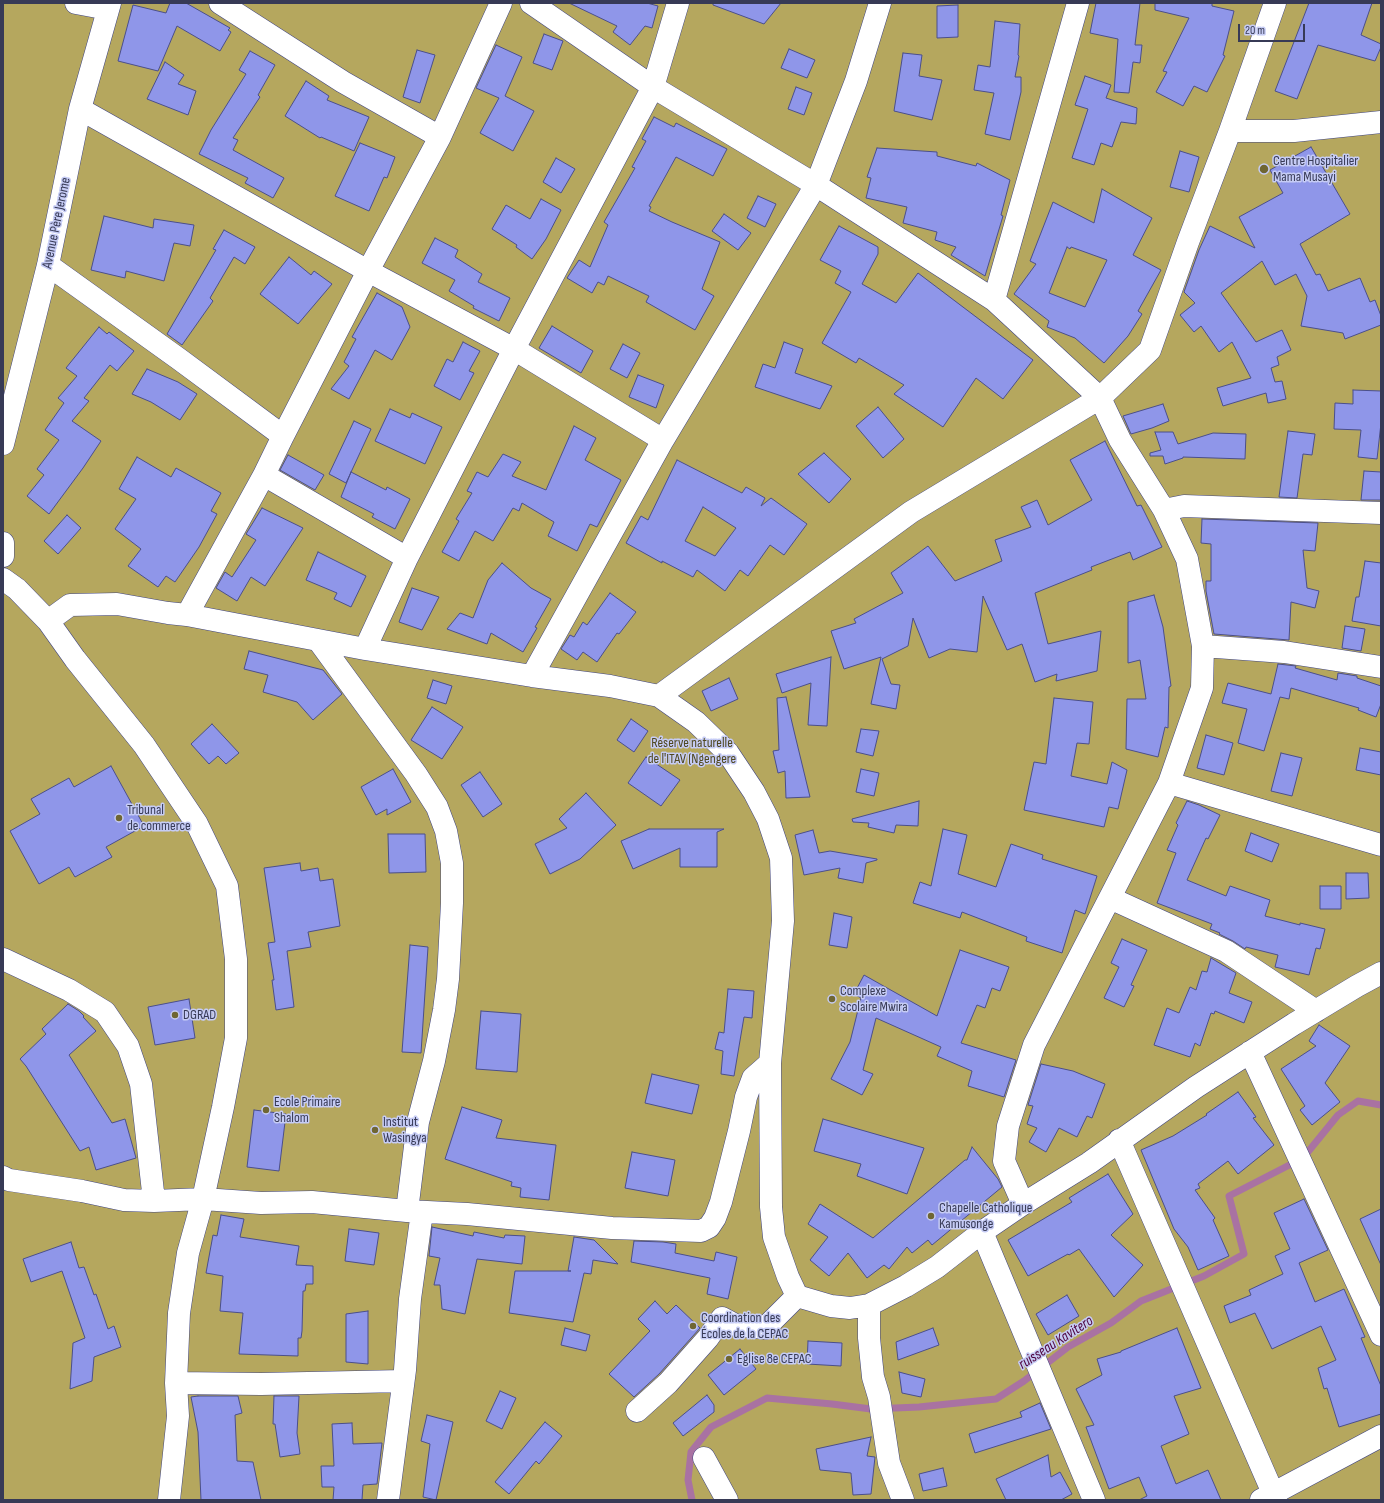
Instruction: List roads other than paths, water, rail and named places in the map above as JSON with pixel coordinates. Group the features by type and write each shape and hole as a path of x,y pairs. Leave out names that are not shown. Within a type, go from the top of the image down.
{"street":[{"path":"76,3 109,6"},
{"path":"220,3 342,82 440,137"},
{"path":"187,615 264,475 368,271 440,137 501,3"},
{"path":"531,3 653,86 816,185 994,300 1100,398 1120,440 1164,510 1187,559 1203,646 1202,688 1169,783 1034,1045 1008,1126 1004,1161 1023,1204"},
{"path":"365,648 406,558 514,349 653,86 678,3"},
{"path":"532,676 663,440 816,185 856,81 880,3"},
{"path":"994,300 1078,3"},
{"path":"659,696 912,512 1100,398 1150,350 1275,3"},
{"name":"Avenue Père Jerome","path":"3,444 48,265 80,109 109,6"},
{"path":"80,109 368,271 514,349 663,440"},
{"path":"1230,131 1294,131 1381,122"},
{"path":"48,265 283,436"},
{"path":"264,475 406,558"},
{"path":"1164,510 1184,506 1381,513"},
{"path":"3,543 3,556"},
{"path":"3,579 16,589 48,620 75,659 144,745 197,824 227,886 236,958 236,1038 223,1107 202,1200 186,1261 179,1313 176,1383 178,1416 169,1500"},
{"path":"48,620 70,605 117,604 187,615 318,640 532,676 610,686 659,696 696,722 728,753 754,792 768,819 781,858 783,921 770,1063 770,1207 774,1237 788,1277 797,1296 831,1306 850,1308 869,1305 906,1286 937,1267 982,1232 1023,1204 1089,1163 1119,1140 1196,1087 1316,1011 1357,986 1381,974"},
{"path":"318,640 416,774 438,807 446,831 452,863 452,902 448,979 444,1010 434,1061 418,1122 410,1299 403,1381 388,1500"},
{"path":"1203,646 1284,652 1381,668"},
{"path":"1169,783 1381,845"},
{"path":"1110,898 1226,951 1316,1011"},
{"path":"3,959 69,990 105,1012 128,1046 141,1084 154,1201"},
{"path":"1250,1052 1381,1335"},
{"path":"3,1178 82,1191 124,1200 202,1200 261,1203 312,1202 415,1212 467,1214 612,1228 701,1231 709,1227 715,1218 721,1202 746,1097 753,1078 770,1063"},
{"path":"1119,1140 1270,1498 1381,1436"},
{"path":"982,1232 1094,1500"},
{"path":"637,1411 668,1383 708,1338 722,1318 735,1325 764,1328 797,1296"},
{"path":"869,1305 869,1338 873,1377 879,1397 889,1463 903,1500"},
{"path":"176,1383 261,1384 403,1381"},
{"path":"704,1458 727,1500"}],"waterway":[{"name":"ruisseau Kavitero","path":"692,1500 688,1480 691,1452 711,1427 767,1398 871,1409 919,1407 996,1399 1024,1381 1068,1347 1111,1323 1141,1301 1204,1276 1244,1254 1229,1196 1303,1158 1338,1115 1358,1101 1381,1105"}],"place":[{"name":"Centre Hospitalier Mama Musayi","path":"1264,169"},
{"name":"Tribunal de commerce","path":"119,818"},
{"name":"Complexe Scolaire Mwira","path":"832,999"},
{"name":"DGRAD","path":"175,1015"},
{"name":"Ecole Primaire Shalom","path":"266,1110"},
{"name":"Institut Wasingya","path":"375,1130"},
{"name":"Chapelle Catholique Kamusonge","path":"931,1216"},
{"name":"Coordination des Écoles de la CEPAC","path":"693,1326"},
{"name":"Eglise 8e CEPAC","path":"729,1359"}],"park label":[{"name":"Réserve naturelle de l'ITAV (Ngengere","path":"692,752"}]}
